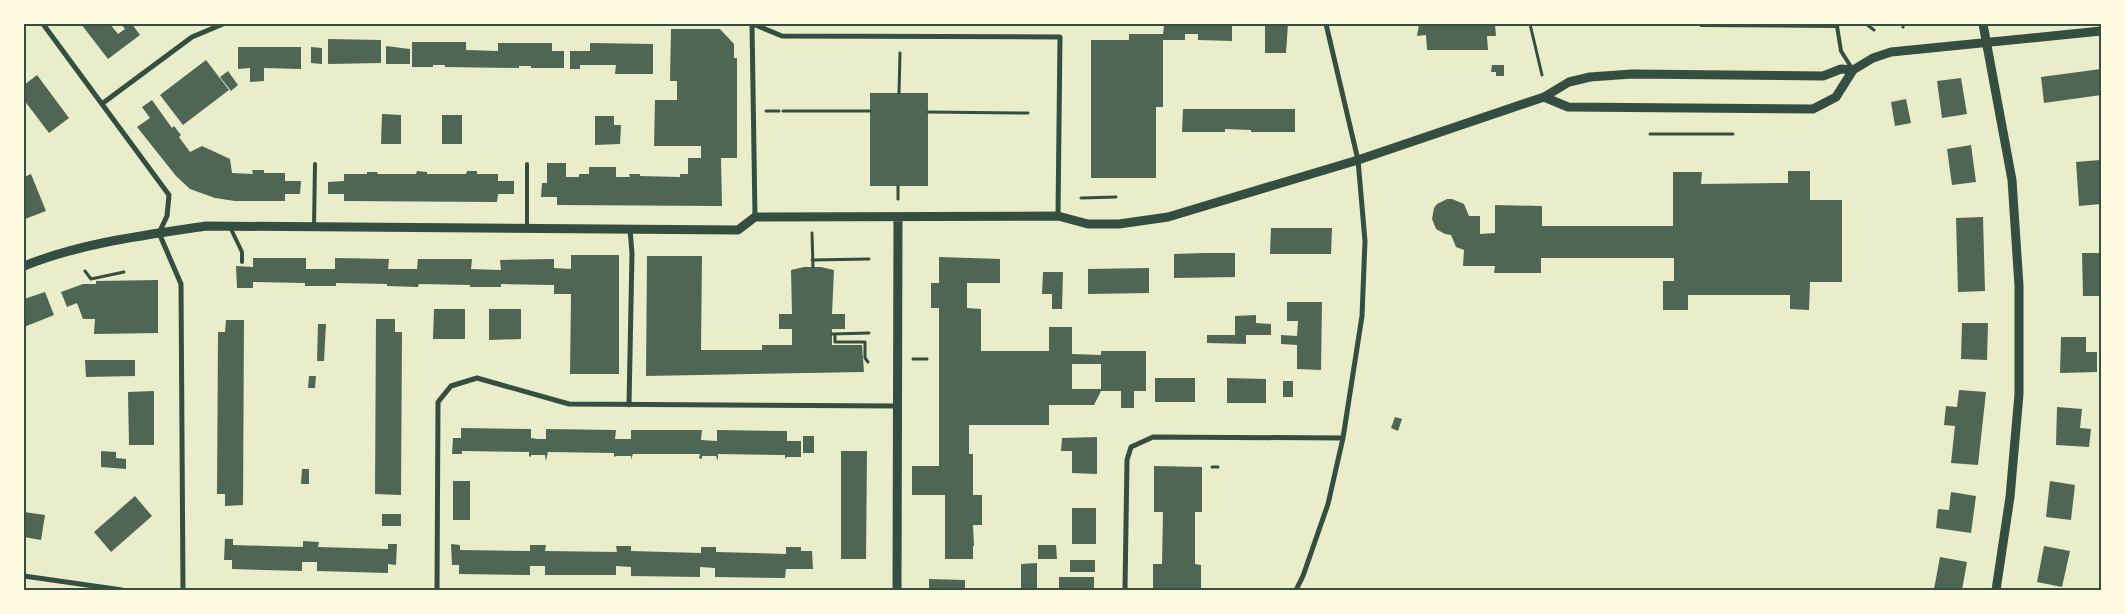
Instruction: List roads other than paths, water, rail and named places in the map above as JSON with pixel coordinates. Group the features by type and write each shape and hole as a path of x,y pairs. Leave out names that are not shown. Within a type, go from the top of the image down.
{"street":[{"path":"44,24 169,195 167,216 159,233 181,284 183,590"},
{"path":"103,103 192,37 223,24"},
{"path":"755,217 752,24 782,36 1060,37 1058,216"},
{"path":"1296,590 1303,576 1328,504 1343,438 1362,316 1365,241 1358,160 1326,24"},
{"path":"1983,24 2012,180 2018,286 2019,394 2010,497 1996,590"},
{"path":"1544,97 1568,108 1813,109 1836,97 1853,70 1873,58 1892,52 2101,31"},
{"path":"24,266 70,251 159,233 206,226 738,230 755,217 898,216 1058,216 1088,224 1119,224 1168,217 1358,160 1544,97 1569,82 1590,77 1632,74 1824,76 1841,69 1853,70"},
{"path":"897,590 898,216"},
{"path":"629,405 632,253 630,230"},
{"path":"437,590 438,402 450,386 477,378 569,404 897,406"},
{"path":"1125,590 1127,460 1131,447 1153,437 1343,438"},
{"path":"24,576 122,590"}],"lane":[{"path":"1701,25 1837,26 1841,51 1853,70"},
{"path":"314,227 315,164"},
{"path":"527,164 527,228"},
{"path":"230,227 242,252 242,262"}]}
